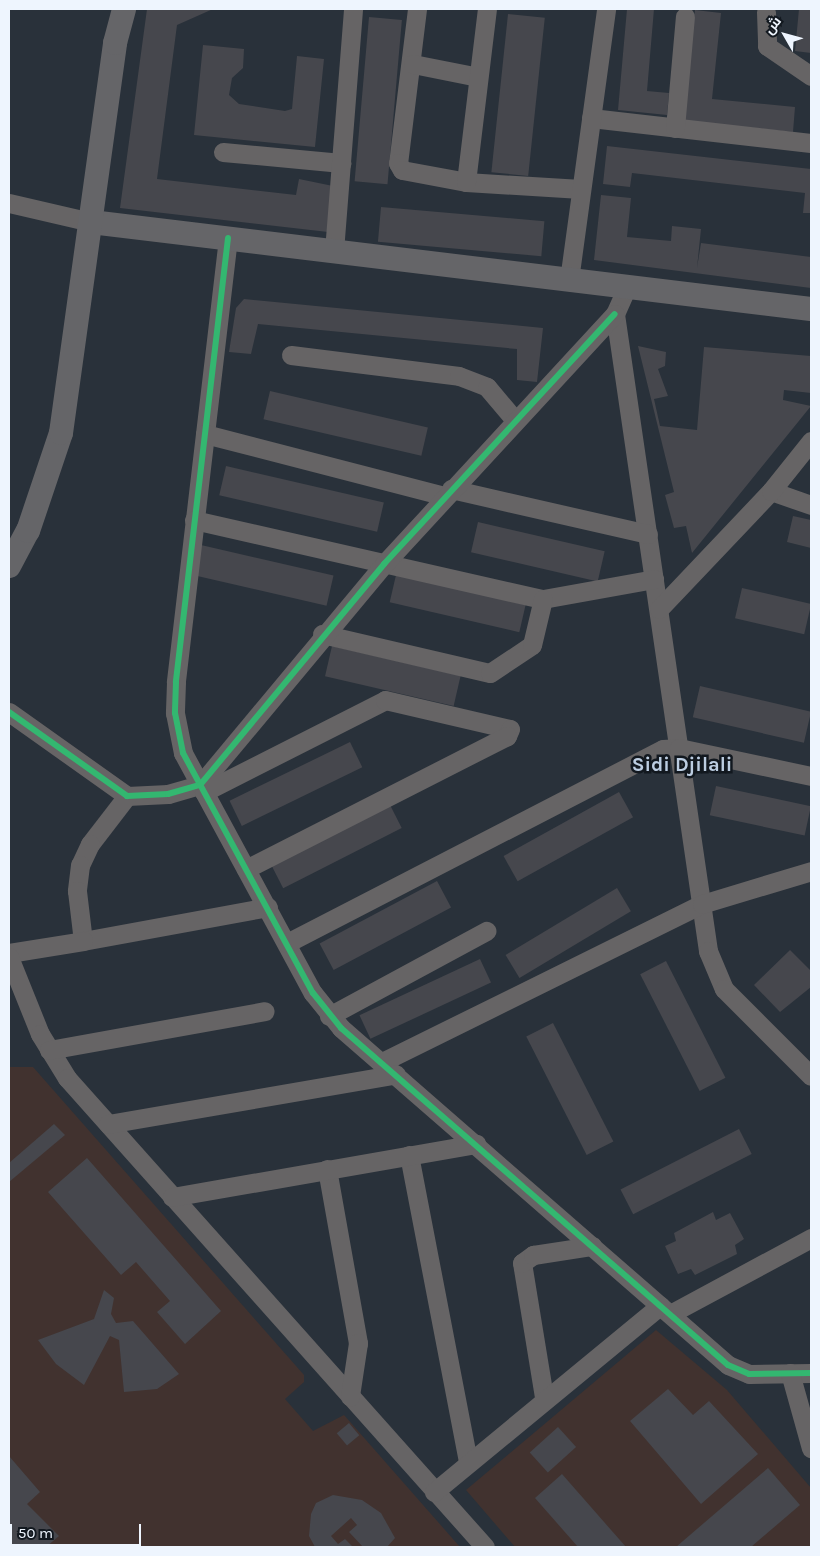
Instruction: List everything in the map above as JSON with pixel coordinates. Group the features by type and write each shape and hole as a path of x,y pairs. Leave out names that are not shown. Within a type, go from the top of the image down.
{"main road":[{"path":"113,9 115,43"},
{"path":"9,566 28,531 61,433 115,43 124,9"},
{"path":"91,222 811,309"}],"street":[{"path":"334,251 353,9"},
{"path":"417,9 413,64 398,163 409,174 466,182 581,189"},
{"path":"466,182 487,9"},
{"path":"568,280 606,9"},
{"path":"766,12 767,46 811,76"},
{"path":"675,128 685,16"},
{"path":"413,64 478,77"},
{"path":"591,118 811,143"},
{"path":"223,152 341,162"},
{"path":"9,204 91,222"},
{"path":"228,238 194,520 175,713 183,753 329,1016 665,1310 740,1372 811,1373"},
{"path":"202,788 322,634 514,419 615,314 627,287"},
{"path":"615,314 708,951 724,989 811,1076"},
{"path":"291,355 459,376 487,387 514,419"},
{"path":"205,434 448,492 648,534"},
{"path":"658,609 772,492 811,441"},
{"path":"772,492 811,505"},
{"path":"194,520 543,599 654,579"},
{"path":"322,634 490,673 532,644 543,599"},
{"path":"9,712 127,796 168,794 202,788 385,700 510,729 507,736 246,869"},
{"path":"287,942 663,749 679,748 811,776"},
{"path":"83,941 76,891 80,865 90,844 127,796"},
{"path":"108,1124 389,1068 702,904 811,871"},
{"path":"268,907 9,955 49,1050 67,1078 485,1547"},
{"path":"329,1016 486,931"},
{"path":"49,1050 265,1011"},
{"path":"172,1197 476,1144"},
{"path":"409,1155 468,1462"},
{"path":"327,1169 358,1343 350,1396"},
{"path":"434,1492 544,1397 665,1310 811,1238"},
{"path":"544,1397 522,1263 532,1255 592,1246"},
{"path":"333,1378 353,1368"},
{"path":"790,1373 811,1448"}],"shaded area":[{"path":"9,1067 33,1067 304,1375 304,1382 285,1399 313,1431 344,1415 460,1547 9,1547"},
{"path":"656,1330 727,1390 811,1488 811,1547 515,1547 466,1490"}],"building":[{"path":"147,9 213,9 177,25 157,179 296,195 299,179 333,186 328,232 120,208"},
{"path":"627,9 654,9 647,91 669,93 667,115 618,110"},
{"path":"799,9 811,9 811,53 795,51"},
{"path":"695,10 721,13 712,99 795,107 793,132 683,121"},
{"path":"508,14 545,18 528,176 491,172"},
{"path":"369,17 402,20 387,184 355,181"},
{"path":"203,45 244,49 243,68 232,78 229,95 239,104 285,111 292,109 297,56 324,59 315,147 194,135"},
{"path":"607,146 811,169 811,213 803,213 805,193 632,173 630,187 603,184"},
{"path":"601,195 631,198 627,237 671,241 672,226 701,229 697,268 701,243 811,257 811,288 594,260"},
{"path":"381,207 544,221 541,256 378,242"},
{"path":"244,299 543,328 537,382 517,380 517,349 258,324 251,354 229,352 236,308"},
{"path":"638,346 666,352 665,366 658,369 668,396 654,399 660,426 697,430 704,347 811,356 811,393 784,390 783,400 811,406 692,553 686,526 674,528 665,495 674,492"},
{"path":"270,391 428,427 421,456 263,419"},
{"path":"226,466 384,502 377,532 219,495"},
{"path":"793,516 811,520 811,548 787,542"},
{"path":"478,522 605,551 598,581 471,552"},
{"path":"201,545 334,576 327,606 194,575"},
{"path":"396,575 526,605 519,632 390,602"},
{"path":"742,588 811,604 804,634 735,618"},
{"path":"332,646 461,676 454,706 325,676"},
{"path":"700,686 811,712 804,743 693,717"},
{"path":"350,742 362,767 242,826 230,801"},
{"path":"716,786 811,806 805,836 710,815"},
{"path":"619,792 633,817 518,881 504,856"},
{"path":"389,803 402,828 283,888 270,863"},
{"path":"437,881 451,907 334,970 320,943"},
{"path":"617,888 631,911 519,978 506,955"},
{"path":"790,950 811,971 811,987 780,1012 754,985"},
{"path":"480,959 491,983 370,1039 359,1015"},
{"path":"666,961 725,1078 700,1091 640,974"},
{"path":"553,1023 613,1142 587,1155 526,1037"},
{"path":"54,1124 65,1135 9,1182 9,1163"},
{"path":"739,1129 752,1154 633,1214 620,1189"},
{"path":"87,1158 221,1311 185,1344 157,1312 170,1301 136,1262 121,1275 48,1192"},
{"path":"713,1212 716,1220 730,1213 744,1239 735,1245 737,1254 695,1275 691,1269 678,1274 665,1246 676,1241 674,1233"},
{"path":"104,1290 114,1298 111,1314 116,1323 133,1321 179,1374 157,1389 124,1392 119,1340 110,1336 84,1385 56,1364 38,1340 94,1319"},
{"path":"668,1389 693,1415 709,1401 758,1454 701,1504 630,1421"},
{"path":"349,1423 359,1435 347,1446 337,1433"},
{"path":"558,1427 576,1447 548,1472 530,1452"},
{"path":"9,1456 40,1492 27,1504 59,1536 46,1547 9,1547"},
{"path":"768,1468 800,1505 751,1547 676,1547"},
{"path":"562,1474 626,1547 578,1547 535,1498"},
{"path":"333,1495 362,1500 381,1513 395,1538 387,1547 363,1547 349,1532 357,1525 351,1518 331,1536 338,1544 345,1539 353,1547 315,1547 309,1536 311,1514 316,1503"}],"cycle path":[{"path":"228,238 176,682 175,713 183,753 313,993 341,1028 728,1365 749,1374 811,1373"},
{"path":"9,712 127,796 168,794 200,785 384,564 615,314"}],"district":[{"name":"Sidi Djilali","path":"682,764"}]}
